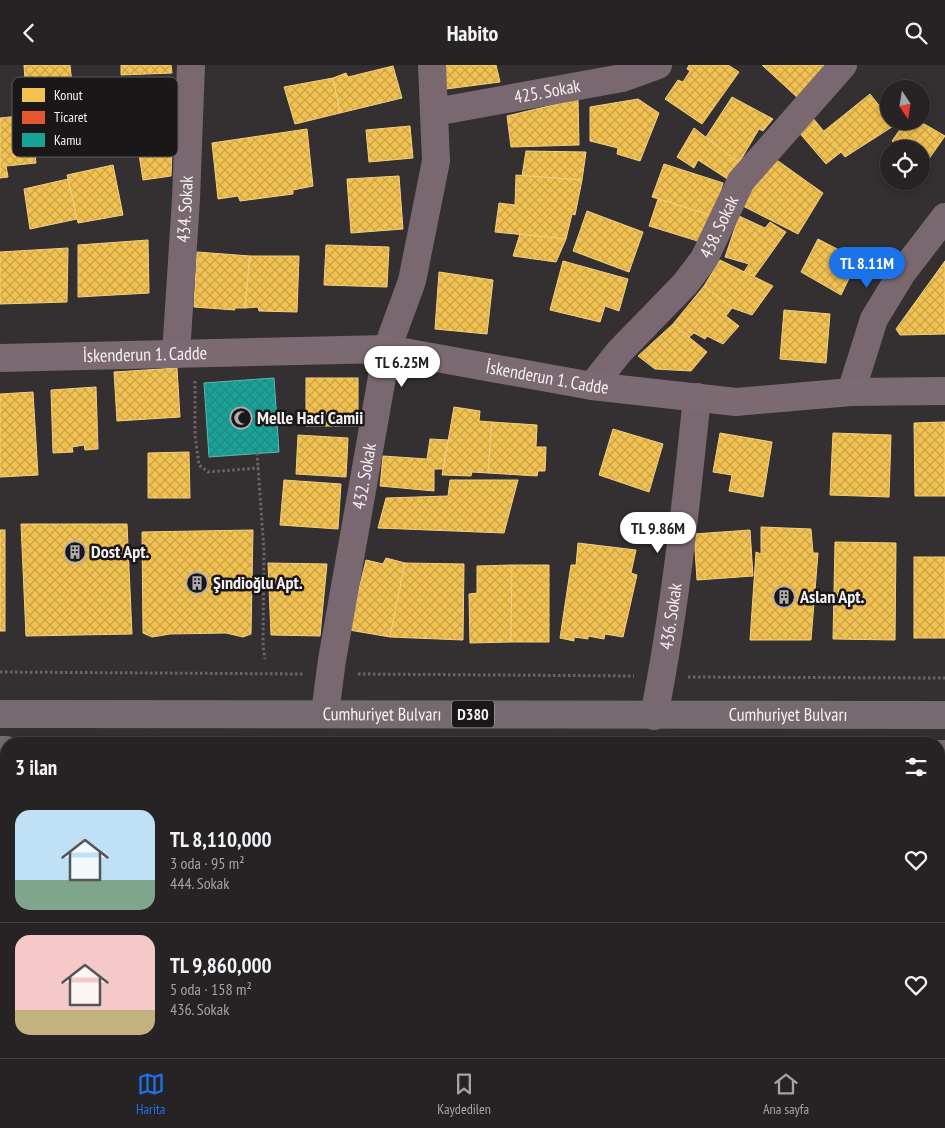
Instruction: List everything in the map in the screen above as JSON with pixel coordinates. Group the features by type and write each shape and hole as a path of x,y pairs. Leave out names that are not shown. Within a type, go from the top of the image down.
{"main road":[{"name":"Cumhuriyet Bulvarı","path":"0,714 945,715"}],"street":[{"name":"434. Sokak","path":"186,354 186,199 191,65"},
{"name":"432. Sokak","path":"325,713 330,674 387,349 412,281 436,161 432,65"},
{"name":"425. Sokak","path":"435,112 622,78 658,65"},
{"name":"438. Sokak","path":"592,386 618,352 685,284 704,259 741,181 843,65"},
{"path":"851,392 874,319 902,273 945,217"},
{"name":"İskenderun 1. Cadde","path":"0,358 387,349 592,386 736,402 851,392 945,391"},
{"name":"436. Sokak","path":"654,716 662,676 686,507 697,397"}],"path":[{"path":"186,354 199,465 208,472 259,468"},
{"path":"257,453 264,551 263,645 265,659"},
{"path":"0,672 945,677"}],"building: Konut":[{"path":"24,65 70,65 71,77 25,77"},
{"path":"121,65 171,65 172,73 121,75"},
{"path":"442,65 496,65 500,82 446,89"},
{"path":"689,65 728,65 739,72 702,124 665,99 678,80 683,82 690,71 687,69"},
{"path":"762,65 833,65 799,99"},
{"path":"393,66 402,98 340,113 333,78 346,73 348,77"},
{"path":"333,78 340,113 295,124 284,87"},
{"path":"870,94 880,107 880,130 887,130 845,157 824,131"},
{"path":"732,97 773,119 763,131 759,129 739,163 706,137"},
{"path":"578,99 579,145 511,147 507,116"},
{"path":"638,99 659,113 640,161 617,154 618,148 590,141 590,107"},
{"path":"12,117 12,157 35,157 36,163 6,166 8,177 0,178 0,118"},
{"path":"812,117 841,152 826,164 797,130"},
{"path":"410,126 413,158 369,162 366,130"},
{"path":"930,127 945,136 930,157 930,140 893,140 900,130 930,130"},
{"path":"694,128 739,163 729,180 698,160 694,168 677,157"},
{"path":"307,129 313,186 293,190 293,194 240,201 238,196 218,199 212,143"},
{"path":"526,151 586,152 582,180 522,176"},
{"path":"771,156 823,193 798,234 739,204"},
{"path":"139,157 172,157 171,176 143,180"},
{"path":"664,164 723,183 713,216 652,197"},
{"path":"113,165 123,215 78,223 67,175"},
{"path":"516,175 582,180 575,215 572,214 566,239 495,232 499,203 515,205"},
{"path":"399,176 403,229 351,233 347,179"},
{"path":"68,179 77,219 30,229 24,189"},
{"path":"658,199 713,216 704,243 649,226"},
{"path":"587,211 643,232 629,272 573,251"},
{"path":"739,216 765,228 770,222 786,232 754,277 744,272 749,264 725,257"},
{"path":"520,234 566,239 556,262 513,256"},
{"path":"818,239 858,260 841,295 801,272"},
{"path":"148,240 149,293 78,297 78,245"},
{"path":"326,245 389,247 387,287 324,285"},
{"path":"68,248 67,302 0,304 0,252"},
{"path":"197,252 250,256 245,308 234,308 235,310 194,307"},
{"path":"250,256 299,256 297,312 259,311 258,307 245,308"},
{"path":"720,260 773,286 752,315 732,308 704,286"},
{"path":"563,261 628,279 619,311 605,306 600,322 550,310"},
{"path":"945,261 945,334 900,335 896,329"},
{"path":"439,272 493,280 487,334 435,329"},
{"path":"704,286 732,308 726,316 739,326 723,344 707,336 705,339 694,333 689,337 673,324"},
{"path":"784,310 830,314 826,363 780,359"},
{"path":"673,324 707,352 691,371 655,369 638,356"},
{"path":"177,368 180,417 117,421 114,372"},
{"path":"306,378 358,378 358,426 306,426"},
{"path":"96,387 98,449 85,450 84,445 72,447 73,452 53,453 51,390"},
{"path":"33,392 38,475 0,477 0,394"},
{"path":"454,407 480,411 479,421 492,422 488,473 472,472 471,476 442,475"},
{"path":"492,422 537,425 536,447 546,447 545,471 538,471 537,476 488,473"},
{"path":"945,422 945,496 915,496 914,423"},
{"path":"613,429 663,444 649,492 599,475"},
{"path":"720,433 772,442 763,497 729,491 732,475 713,472"},
{"path":"833,433 891,435 889,497 830,495"},
{"path":"298,435 348,438 346,477 296,474"},
{"path":"430,439 448,440 443,469 434,469 434,491 380,486 383,456 427,459"},
{"path":"189,452 190,498 148,498 148,453"},
{"path":"284,480 341,484 338,529 280,525"},
{"path":"450,480 518,480 504,533 378,528 386,498 448,496"},
{"name":"Dost Apt.","path":"21,524 127,524 132,634 26,636"},
{"name":"Aslan Apt.","path":"761,527 811,529 813,553 818,553 811,640 750,640 756,552 761,554"},
{"path":"0,530 5,530 5,631 0,631"},
{"name":"Şındioğlu Apt.","path":"253,530 251,634 243,637 226,633 170,634 152,637 143,633 142,532"},
{"path":"750,530 753,576 697,580 694,534"},
{"path":"835,542 896,543 895,640 833,639"},
{"path":"578,543 636,550 631,573 637,575 623,637 605,634 604,639 588,636 588,639 574,637 574,641 560,638 571,565 576,565"},
{"path":"914,557 945,557 945,638 914,638"},
{"path":"386,558 405,563 390,637 349,630 366,560 383,564"},
{"path":"268,563 327,564 320,636 271,635"},
{"path":"405,563 464,564 463,640 390,637"},
{"path":"512,565 511,642 470,643 469,594 477,593 477,566"},
{"path":"512,565 549,565 549,642 511,642"}],"building: Kamu":[{"name":"Melle Haci Camii","path":"274,378 279,452 209,457 204,383"}],"place":[{"name":"Melle Haci Camii","path":"241,418"},
{"name":"Dost Apt.","path":"75,552"},
{"name":"Şındioğlu Apt.","path":"197,583"},
{"name":"Aslan Apt.","path":"784,597"}]}
